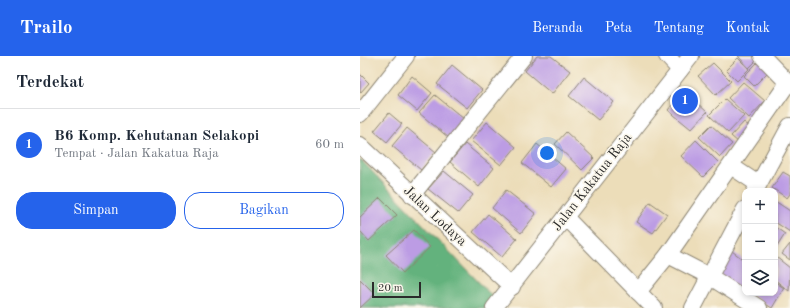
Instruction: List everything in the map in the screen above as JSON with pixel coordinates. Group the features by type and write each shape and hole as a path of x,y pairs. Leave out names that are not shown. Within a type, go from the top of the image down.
{"street":[{"path":"360,114 406,56"},
{"path":"412,195 524,56"},
{"path":"667,56 680,70"},
{"name":"Jalan Kakatua Raja","path":"494,308 512,287 691,56"},
{"path":"565,217 646,303 668,255 789,84 762,56"},
{"path":"731,166 757,188 790,126"},
{"name":"Jalan Lodaya","path":"360,144 412,195 512,287"},
{"path":"693,308 742,215"},
{"path":"668,255 709,276 759,308"}],"green space":[{"path":"360,159 493,297 484,308 360,308"}],"building":[{"path":"537,56 551,56 570,71 552,94 525,71"},
{"path":"738,56 755,56 758,59 749,68"},
{"path":"738,58 749,69 737,81 726,70"},
{"path":"760,60 770,70 754,86 744,76"},
{"path":"713,63 731,81 716,95 698,76"},
{"path":"452,65 482,90 467,108 437,84"},
{"path":"360,74 369,83 360,93"},
{"path":"412,76 432,93 417,111 398,95"},
{"path":"584,77 614,102 598,120 569,96"},
{"path":"743,82 765,101 749,118 728,98"},
{"path":"684,91 707,112 691,129 668,110"},
{"path":"435,95 464,119 449,138 419,113"},
{"path":"725,99 744,116 728,133 709,115"},
{"path":"389,113 402,124 387,142 374,131"},
{"path":"487,122 516,147 501,165 471,141"},
{"path":"744,122 752,129 739,143 731,136"},
{"path":"711,125 732,144 720,157 699,137"},
{"path":"407,128 436,152 421,170 392,146"},
{"path":"566,132 594,158 582,170 555,144"},
{"path":"696,140 718,162 703,177 681,156"},
{"path":"465,144 494,168 479,187 450,162"},
{"path":"537,144 566,169 551,187 522,163"},
{"path":"444,171 473,195 458,213 428,189"},
{"path":"783,172 790,176 790,194 787,198 778,192 778,188 772,188"},
{"path":"506,190 536,214 521,233 492,208"},
{"path":"380,198 397,215 369,241 360,231 360,217"},
{"path":"650,202 667,214 653,233 636,222"},
{"path":"778,203 790,211 790,232 778,224"},
{"path":"488,214 517,239 502,257 473,232"},
{"path":"778,229 785,234 778,245"},
{"path":"414,230 430,247 403,273 386,255"},
{"path":"790,244 790,260 782,254"},
{"path":"732,251 742,259 742,291 717,274"},
{"path":"778,259 790,268 789,291 778,282"},
{"path":"360,279 375,294 360,308"},
{"path":"778,284 784,288 772,308 753,296 778,296"}],"place":[{"name":"B6 Komp. Kehutanan Selakopi","path":"685,101"}]}
